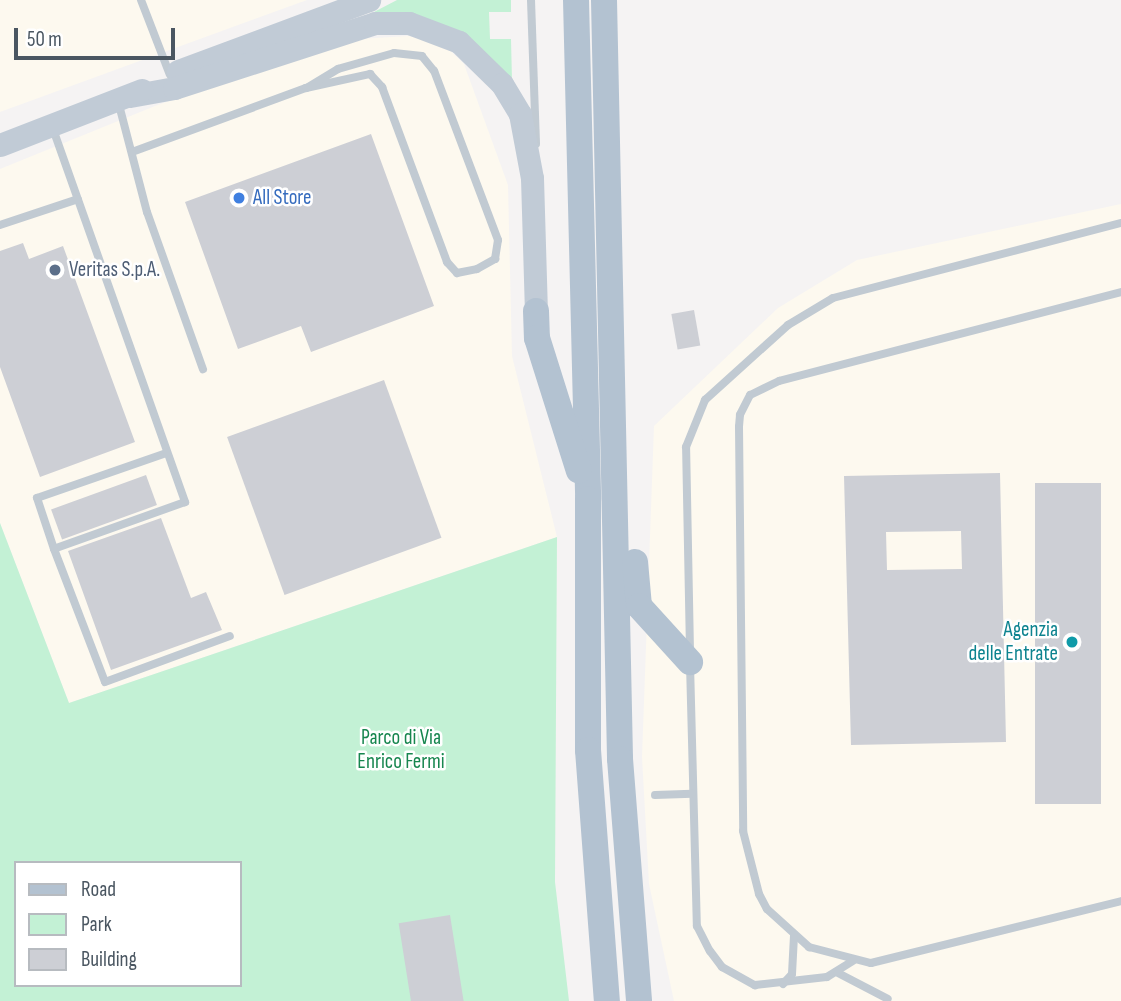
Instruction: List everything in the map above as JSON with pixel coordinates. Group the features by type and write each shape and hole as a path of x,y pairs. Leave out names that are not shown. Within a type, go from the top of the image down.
{"main road":[{"path":"576,0 588,499 588,750 607,1001"},
{"path":"604,0 620,759 639,1001"},
{"path":"536,312 537,338 588,499"},
{"path":"615,483 631,513 636,597 690,662"}],"street":[{"path":"172,81 369,0"},
{"path":"0,145 172,81 335,32 375,23 409,23 458,42 502,84 520,114 533,178 536,312"}],"lane":[{"path":"141,0 172,81"},
{"path":"531,0 536,154 533,178"},
{"path":"132,152 306,88 362,74 379,80 447,262 457,273 477,270 495,260 498,240 434,71 422,56 394,52 338,69 306,88"},
{"path":"124,98 132,152 147,212 203,369"},
{"path":"52,126 166,453 186,502 54,549"},
{"path":"0,225 78,199"},
{"path":"853,961 838,973 780,986 755,985 722,967 697,926 686,447 705,400 788,325 833,298 1121,223"},
{"path":"1121,292 779,381 750,395 743,407 739,427 743,831 759,894 794,935 809,947 853,961 894,960 1121,901"},
{"path":"166,453 37,498 54,549 105,682 230,636"},
{"path":"655,794 692,794"},
{"path":"780,986 792,974 794,935"},
{"path":"838,973 888,999"}],"shaded area":[{"path":"0,0 307,0 0,112"},
{"path":"409,36 444,45 464,64 508,185 512,356 557,537 69,703 0,523 0,169 155,106 341,40"},
{"path":"1121,204 1121,1001 674,1001 649,884 642,757 654,426 778,308 857,260"}],"green space":[{"path":"397,0 511,0 511,12 489,12 490,39 511,39 512,81 471,39 374,12"},
{"name":"Parco di Via Enrico Fermi","path":"0,523 69,703 557,537 555,882 569,1001 0,1001"}],"building":[{"path":"371,134 434,306 311,352 301,326 238,349 185,202"},
{"path":"23,243 29,259 63,246 135,442 40,477 0,367 0,251"},
{"path":"694,310 700,345 678,349 671,314"},
{"path":"384,380 441,538 285,595 227,437"},
{"path":"1000,473 1006,742 851,745 844,476","holes":["961,531 962,569 887,570 886,532"]},
{"path":"146,475 157,505 62,540 51,510"},
{"name":"Agenzia delle Entrate","path":"1035,483 1101,483 1101,804 1035,804"},
{"path":"161,518 191,598 206,592 222,630 111,670 68,551"},
{"path":"450,915 464,1001 411,1001 399,923"}],"place":[{"name":"All Store","path":"239,198"},
{"name":"Veritas S.p.A.","path":"55,270"},
{"name":"Agenzia delle Entrate","path":"1072,642"}]}
